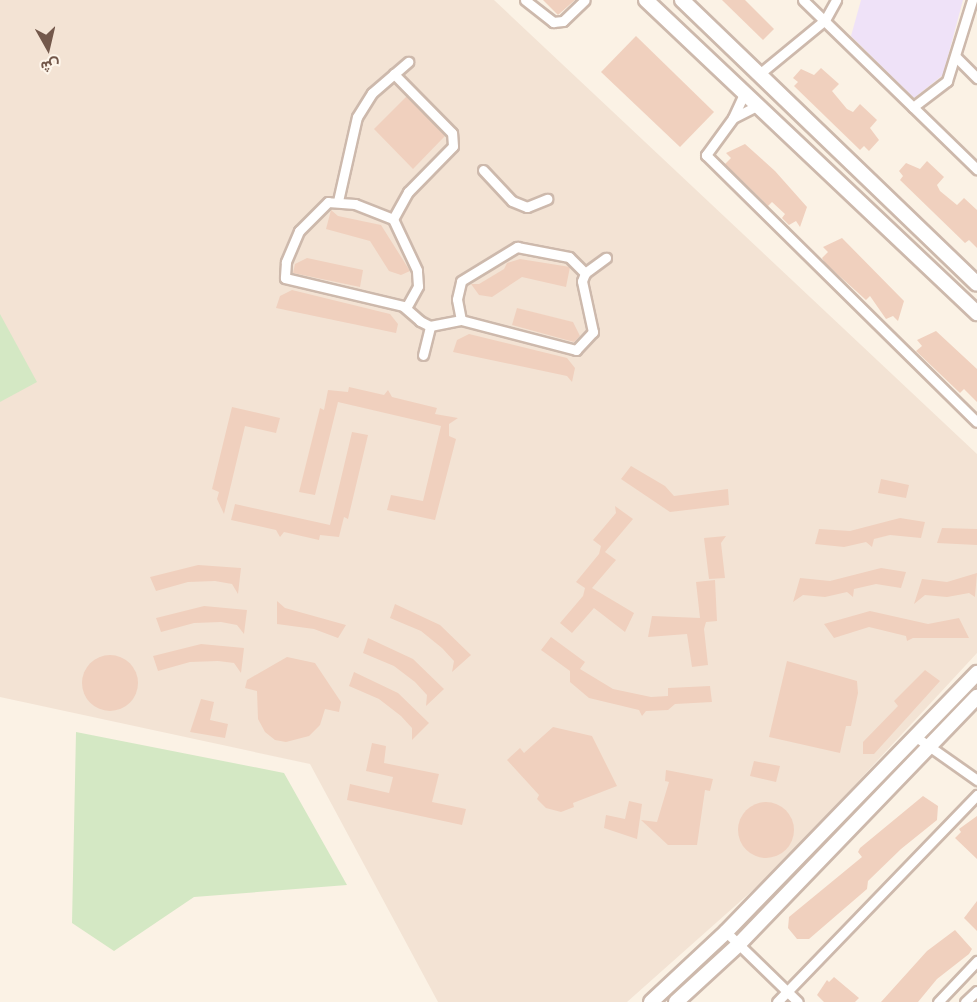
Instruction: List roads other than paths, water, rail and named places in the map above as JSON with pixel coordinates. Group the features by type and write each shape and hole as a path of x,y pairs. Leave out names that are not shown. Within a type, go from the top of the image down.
{"main road":[{"path":"646,0 977,313"},
{"path":"682,0 977,284"},
{"path":"651,1002 726,932 977,673"},
{"path":"676,1002 739,944 977,697"}],"street":[{"path":"525,0 553,22 563,21 585,0"},
{"path":"803,0 977,169"},
{"path":"758,75 825,20 836,0"},
{"path":"913,107 947,81 972,0"},
{"path":"956,57 977,78"},
{"path":"338,201 357,117 372,93 408,62"},
{"path":"393,219 408,192 453,146 452,133 394,74"},
{"path":"744,94 734,118 706,155 977,422"},
{"path":"734,118 757,106"},
{"path":"483,170 512,201 527,207 547,199"},
{"path":"406,308 418,286 417,270 393,219 376,209 338,201 328,202 299,231 286,262 285,278 406,308 430,326 461,320 576,350 586,343 593,332 582,282 585,273 606,258"},
{"path":"461,320 457,299 461,281 517,247 569,257 585,273"},
{"path":"423,356 430,326"},
{"path":"916,737 977,780"},
{"path":"777,1002 977,795"},
{"path":"726,932 798,1002"},
{"path":"938,1002 977,961"},
{"path":"965,1002 977,991"}]}
